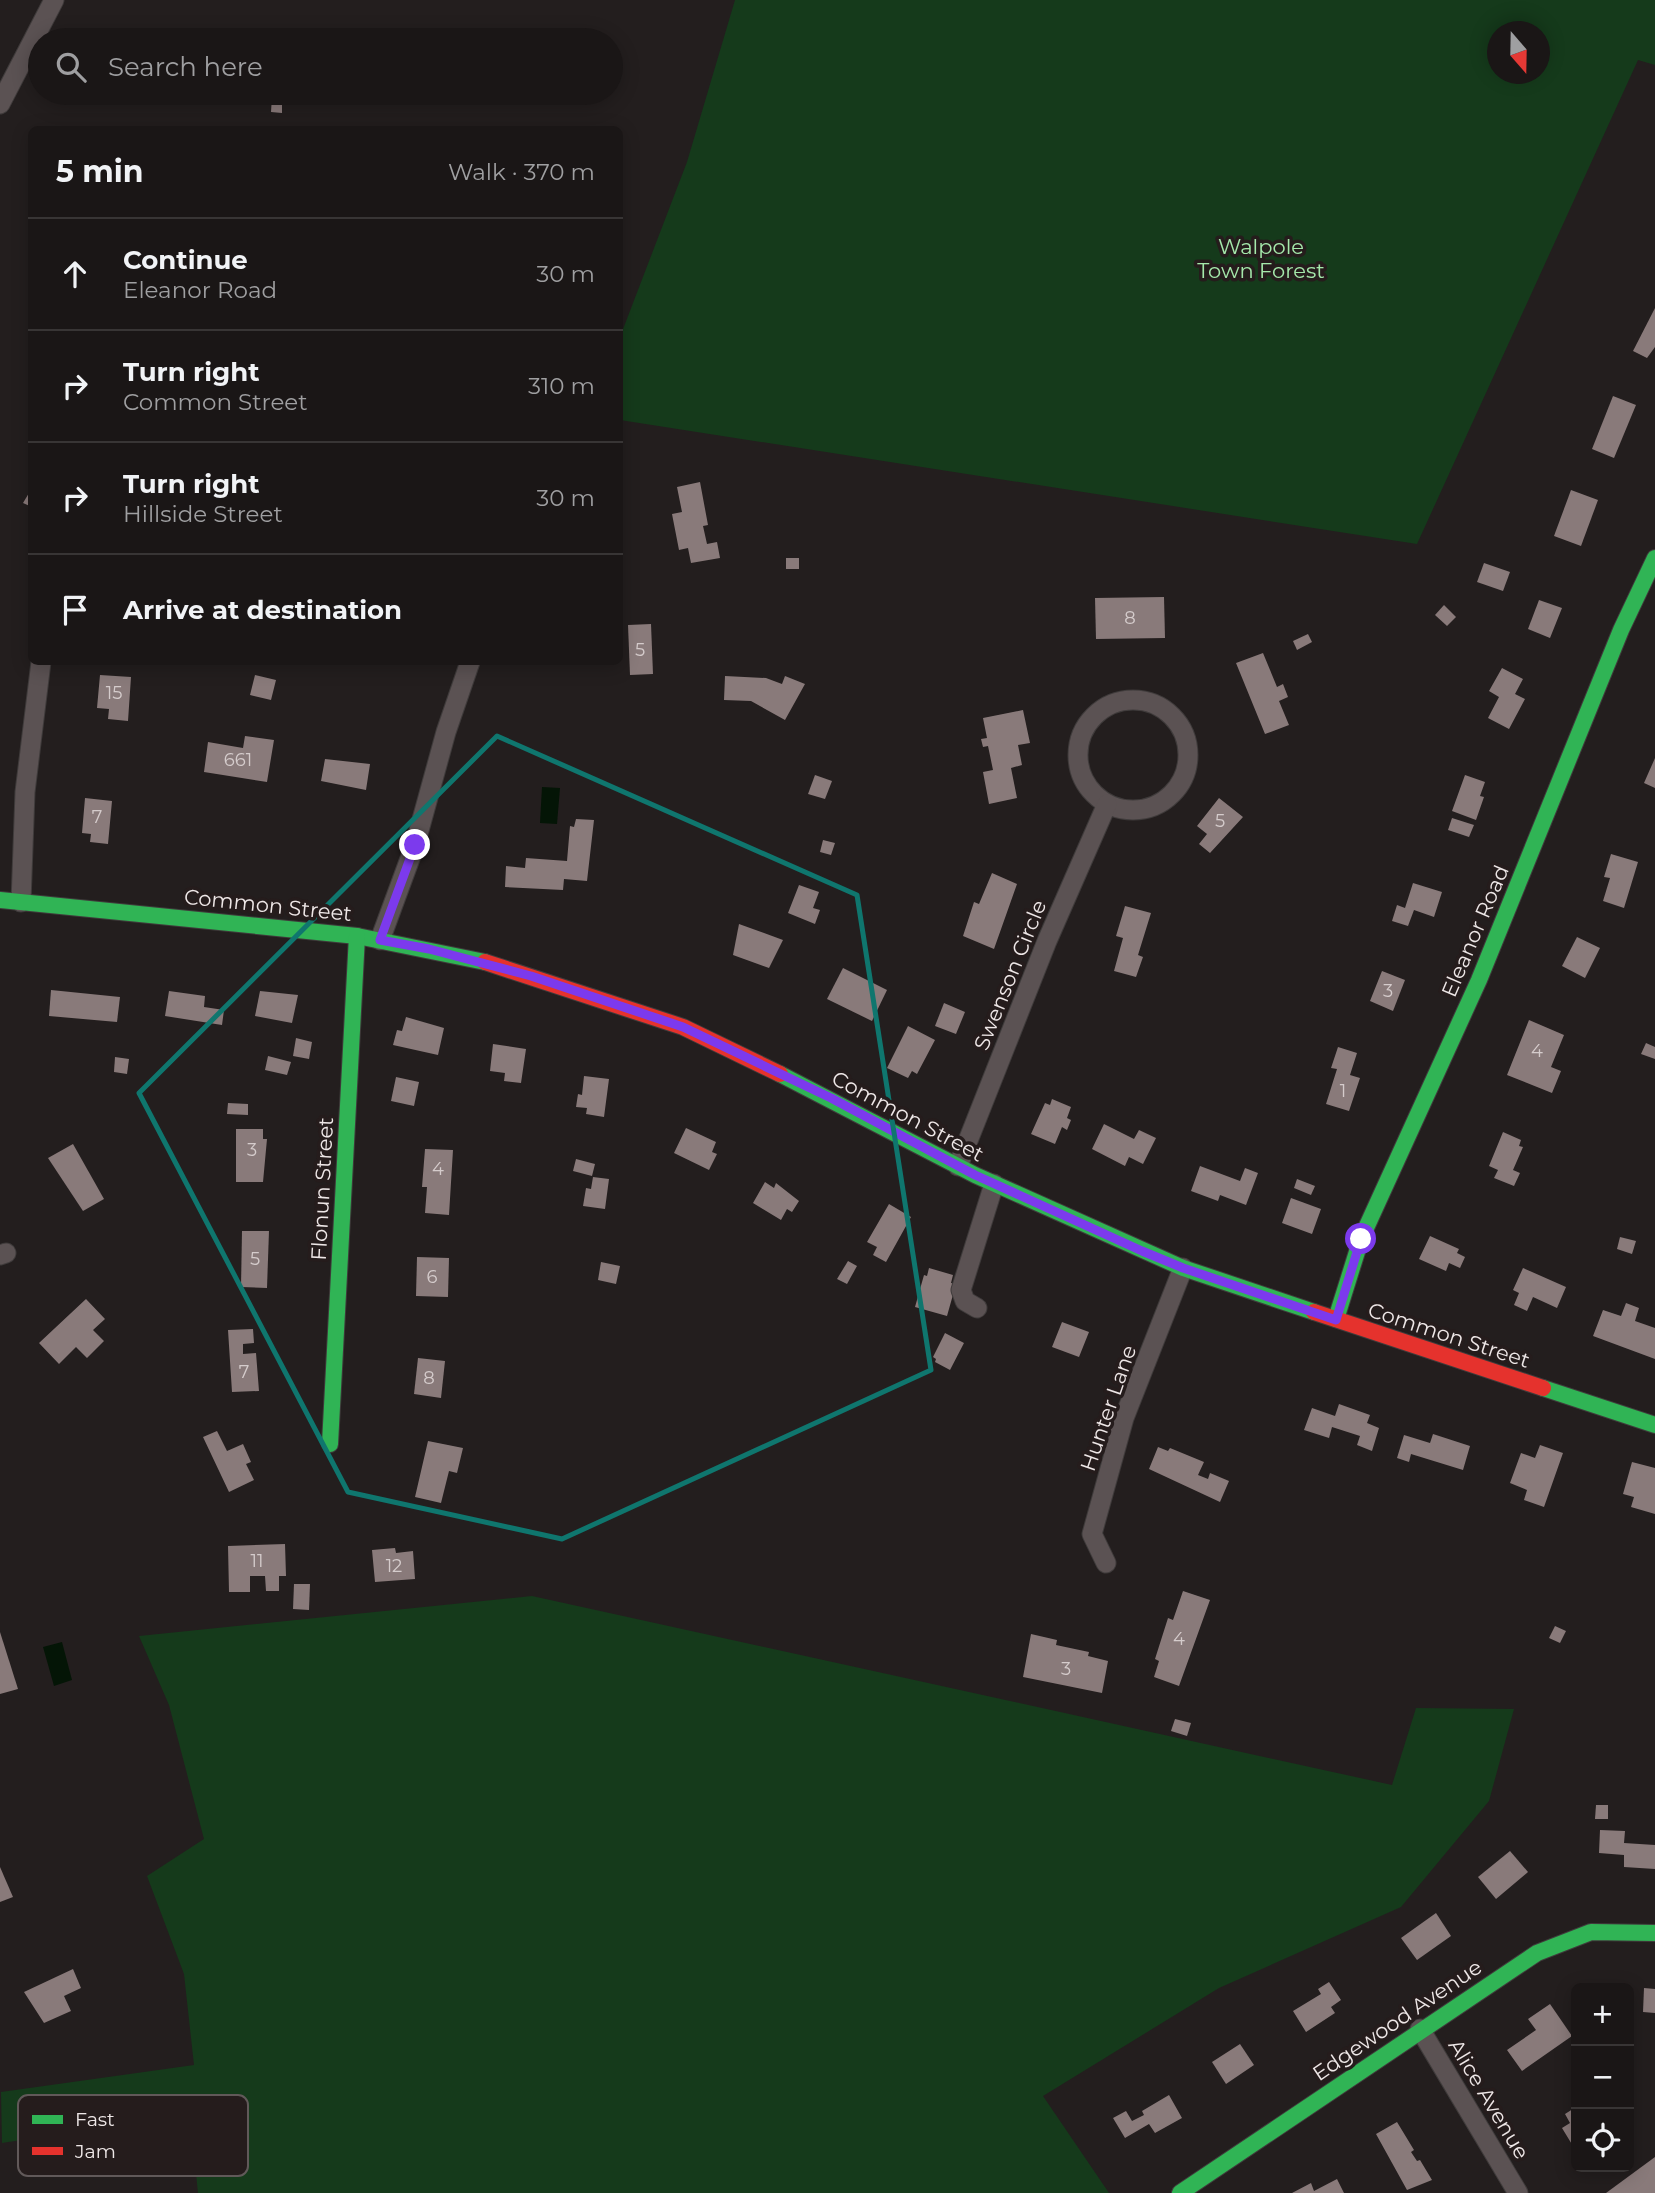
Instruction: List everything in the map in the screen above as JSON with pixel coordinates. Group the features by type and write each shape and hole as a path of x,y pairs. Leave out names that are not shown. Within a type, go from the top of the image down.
{"street":[{"path":"39,28 54,0"},
{"path":"0,104 28,50"},
{"name":"Eleanor Road","path":"1336,1320 1357,1247 1385,1192 1479,980 1621,630 1655,558"},
{"path":"21,902 24,792 41,665"},
{"path":"380,940 415,845 446,732 469,665"},
{"path":"1133,700 1159,706 1179,723 1189,748 1185,774 1179,786 1159,804 1146,809 1133,810 1107,804 1087,786 1082,774 1078,748 1082,735 1088,724 1108,706 1133,700"},
{"name":"Swenson Circle","path":"958,1166 1047,941 1107,804"},
{"name":"Common Street","path":"0,900 232,921 357,936 429,949 531,976 683,1027 831,1098 994,1184 1183,1268 1655,1425"},
{"name":"Flonun Street","path":"330,1444 357,936"},
{"path":"977,1308 965,1301 961,1290 963,1276 994,1184"},
{"name":"Hunter Lane","path":"1106,1563 1092,1534 1124,1418 1183,1268"},
{"name":"Edgewood Avenue","path":"1180,2193 1420,2029 1537,1953 1591,1932 1655,1933"},
{"name":"Alice Avenue","path":"1420,2029 1518,2193"}],"highlighted area":[{"path":"497,736 857,895 931,1370 562,1539 348,1492 139,1093"}],"green space":[{"name":"Walpole Town Forest","path":"735,0 1655,0 1655,65 1638,60 1417,544 623,420 623,329 687,162"},
{"path":"532,1596 1392,1785 1416,1708 1514,1709 1489,1801 1401,1907 1219,1988 1043,2096 1109,2193 198,2193 196,2176 248,2176 248,2095 18,2095 18,2141 2,2143 1,2092 194,2065 184,1974 147,1876 204,1839 169,1705 139,1636"}],"shaded area":[{"path":"542,787 560,788 557,824 540,823"},
{"path":"62,1642 72,1680 54,1686 43,1647"}],"building":[{"path":"271,105 282,105 282,113 271,112"},
{"path":"1655,308 1655,347 1647,358 1633,351"},
{"path":"1613,396 1636,405 1614,458 1592,449"},
{"path":"700,482 708,525 703,526 707,544 717,542 720,558 691,563 688,548 679,550 672,514 682,512 677,487"},
{"path":"1571,490 1598,500 1581,546 1554,536"},
{"path":"786,558 799,558 799,569 786,569"},
{"path":"1484,563 1510,572 1503,591 1477,582"},
{"path":"1164,597 1165,638 1096,639 1095,598"},
{"path":"1539,600 1562,608 1550,638 1528,629"},
{"path":"1444,605 1456,617 1447,626 1435,615"},
{"path":"651,624 653,674 630,675 628,625"},
{"path":"1308,634 1312,642 1297,650 1293,641"},
{"path":"1263,653 1277,687 1283,684 1288,697 1279,701 1289,725 1265,734 1236,663"},
{"path":"1502,668 1523,679 1515,694 1525,699 1509,729 1488,718 1499,697 1489,691"},
{"path":"100,675 131,677 128,721 108,719 109,709 97,708"},
{"path":"255,675 276,680 271,700 250,695"},
{"path":"725,676 766,678 782,684 785,676 805,684 785,720 751,701 724,700"},
{"path":"1023,710 1030,743 1018,745 1022,765 1011,768 1017,798 989,804 983,772 993,770 988,746 983,747 981,739 987,738 983,718"},
{"path":"245,736 274,740 267,782 204,772 208,742 243,748"},
{"path":"1655,758 1655,788 1644,783"},
{"path":"325,759 370,764 366,790 321,781"},
{"path":"815,775 832,781 825,799 808,794"},
{"path":"1465,775 1485,782 1480,796 1484,797 1476,820 1452,811"},
{"path":"85,798 112,801 108,844 90,842 91,834 82,833"},
{"path":"1219,798 1243,817 1210,853 1199,844 1207,834 1197,826"},
{"path":"1452,818 1474,825 1469,837 1448,830"},
{"path":"576,819 594,820 587,881 564,879 563,890 505,887 506,866 525,868 526,858 567,861 570,826 574,827"},
{"path":"823,840 835,843 831,855 820,852"},
{"path":"1611,854 1638,862 1624,908 1603,901 1610,878 1604,877"},
{"path":"992,873 1017,884 994,949 963,936 974,902 979,904"},
{"path":"1413,883 1442,892 1434,917 1414,910 1408,926 1392,921 1397,905 1405,908"},
{"path":"799,885 819,892 813,908 820,910 815,924 788,913"},
{"path":"1125,906 1151,913 1138,955 1143,957 1136,977 1114,971 1123,938 1116,936"},
{"path":"739,924 783,940 769,968 733,955"},
{"path":"1577,937 1600,948 1585,978 1562,966"},
{"path":"843,968 887,990 872,1021 827,999"},
{"path":"1382,971 1405,980 1393,1011 1370,1001"},
{"path":"51,990 120,997 117,1022 49,1016"},
{"path":"169,991 205,996 204,1007 224,1010 222,1025 165,1016"},
{"path":"260,991 298,995 292,1023 255,1016"},
{"path":"944,1003 965,1012 956,1034 935,1026"},
{"path":"406,1017 444,1028 438,1055 393,1045 397,1030 402,1031"},
{"path":"1529,1020 1564,1035 1551,1067 1561,1071 1552,1093 1507,1075"},
{"path":"908,1026 935,1040 917,1074 912,1071 908,1078 887,1068"},
{"path":"296,1038 312,1042 309,1059 293,1056"},
{"path":"1646,1043 1655,1047 1655,1059 1641,1054"},
{"path":"493,1044 526,1049 521,1083 504,1081 505,1073 490,1071"},
{"path":"1338,1047 1357,1053 1350,1075 1360,1078 1349,1111 1326,1104 1337,1069 1331,1068"},
{"path":"268,1056 291,1062 287,1075 265,1070"},
{"path":"115,1057 129,1059 127,1074 114,1072"},
{"path":"584,1076 609,1079 604,1117 586,1114 587,1108 576,1107 578,1094 582,1095"},
{"path":"396,1077 419,1082 414,1106 391,1101"},
{"path":"1052,1099 1071,1107 1067,1118 1071,1120 1067,1130 1062,1127 1055,1144 1031,1134 1045,1103 1050,1105"},
{"path":"228,1103 248,1104 248,1115 227,1114"},
{"path":"1104,1124 1134,1139 1139,1130 1156,1138 1143,1164 1129,1157 1125,1166 1092,1149"},
{"path":"686,1128 716,1142 712,1152 717,1154 709,1170 674,1153"},
{"path":"236,1129 263,1129 263,1139 267,1139 263,1182 236,1182"},
{"path":"1503,1132 1521,1140 1519,1146 1523,1147 1513,1170 1520,1173 1514,1186 1494,1178 1498,1170 1489,1166"},
{"path":"73,1144 104,1199 83,1211 48,1158"},
{"path":"425,1149 453,1150 449,1215 425,1213 427,1187 422,1187"},
{"path":"576,1159 595,1164 592,1176 573,1171"},
{"path":"1200,1166 1240,1181 1245,1168 1258,1173 1246,1205 1220,1195 1218,1201 1191,1191"},
{"path":"593,1177 609,1179 605,1209 583,1206 586,1188 591,1189"},
{"path":"1297,1179 1315,1186 1311,1195 1294,1188"},
{"path":"765,1182 774,1188 776,1183 799,1201 792,1212 787,1209 781,1220 753,1203"},
{"path":"1291,1198 1321,1209 1312,1234 1282,1223"},
{"path":"889,1204 911,1217 886,1262 873,1255 877,1247 867,1242"},
{"path":"242,1231 269,1231 267,1288 241,1287"},
{"path":"1430,1236 1459,1249 1457,1253 1465,1257 1460,1268 1449,1263 1446,1271 1419,1259"},
{"path":"1620,1237 1636,1241 1632,1254 1617,1249"},
{"path":"417,1257 449,1258 448,1297 416,1296"},
{"path":"848,1261 857,1266 847,1284 837,1279"},
{"path":"601,1262 620,1266 616,1284 598,1280"},
{"path":"929,1268 953,1275 951,1283 956,1284 947,1316 915,1307 924,1275 927,1276"},
{"path":"1523,1268 1566,1287 1557,1308 1533,1297 1527,1311 1514,1305 1519,1293 1513,1290"},
{"path":"86,1299 105,1319 93,1330 104,1341 87,1358 76,1347 59,1364 39,1343"},
{"path":"1626,1303 1639,1308 1635,1321 1655,1328 1655,1359 1593,1336 1603,1310 1621,1316"},
{"path":"1062,1322 1089,1332 1079,1357 1052,1347"},
{"path":"253,1329 254,1343 243,1344 243,1354 256,1353 259,1391 232,1392 228,1330"},
{"path":"945,1333 964,1343 950,1370 935,1362 933,1357"},
{"path":"418,1358 445,1361 441,1398 414,1394"},
{"path":"1339,1404 1370,1415 1367,1423 1379,1428 1372,1451 1357,1445 1360,1436 1332,1427 1329,1438 1304,1430 1312,1408 1335,1416"},
{"path":"217,1431 227,1451 243,1444 251,1462 246,1464 254,1480 229,1492 203,1437"},
{"path":"1433,1434 1470,1446 1463,1470 1411,1454 1409,1462 1397,1458 1404,1435 1430,1443"},
{"path":"428,1441 463,1448 457,1473 449,1471 441,1503 415,1497"},
{"path":"1540,1445 1563,1453 1544,1507 1524,1500 1527,1490 1510,1483 1521,1453 1535,1458"},
{"path":"1158,1447 1168,1451 1170,1448 1204,1462 1198,1475 1208,1479 1210,1473 1229,1481 1220,1502 1149,1469"},
{"path":"1632,1462 1655,1468 1655,1514 1631,1507 1634,1497 1623,1494"},
{"path":"285,1544 286,1576 279,1576 279,1591 266,1591 265,1576 250,1576 250,1592 229,1592 228,1546"},
{"path":"395,1548 396,1553 413,1551 415,1579 375,1582 372,1550"},
{"path":"294,1584 310,1584 309,1610 293,1609"},
{"path":"1183,1591 1210,1600 1179,1686 1154,1677 1159,1661 1155,1659 1168,1618 1173,1620"},
{"path":"1555,1626 1566,1631 1560,1643 1549,1638"},
{"path":"0,1632 18,1689 0,1694"},
{"path":"1031,1634 1057,1640 1056,1645 1089,1652 1088,1656 1108,1661 1102,1693 1023,1677"},
{"path":"1175,1719 1191,1723 1187,1736 1171,1731"},
{"path":"1596,1805 1608,1805 1608,1819 1595,1819"},
{"path":"1600,1830 1625,1831 1624,1843 1655,1845 1655,1869 1624,1867 1624,1855 1599,1853"},
{"path":"1510,1851 1528,1872 1496,1899 1478,1877"},
{"path":"0,1867 13,1897 0,1902"},
{"path":"1436,1913 1451,1936 1417,1960 1401,1938"},
{"path":"73,1969 81,1988 64,1996 71,2011 44,2023 24,1992"},
{"path":"1329,1982 1341,2000 1331,2007 1335,2013 1306,2032 1293,2011 1321,1994 1318,1989"},
{"path":"1644,1988 1655,1989 1655,2013 1643,2012"},
{"path":"1550,2004 1571,2037 1522,2071 1507,2050 1536,2030 1528,2019"},
{"path":"1240,2044 1254,2065 1226,2084 1212,2062"},
{"path":"1169,2095 1182,2118 1155,2133 1149,2124 1125,2138 1113,2118 1126,2111 1132,2121 1144,2115 1142,2111"},
{"path":"1571,2110 1571,2143 1562,2128 1570,2123 1565,2114"},
{"path":"1397,2122 1414,2150 1411,2152 1417,2161 1420,2160 1432,2180 1407,2190 1376,2134"},
{"path":"1655,2157 1655,2193 1606,2193"},
{"path":"1337,2179 1344,2193 1292,2193 1311,2183 1314,2191"}],"traffic: fast":[{"path":"1336,1319 1361,1239 1479,980 1621,630 1655,558"},
{"path":"0,900 357,936 485,962"},
{"path":"330,1444 357,936"},
{"path":"780,1074 975,1175 1183,1268 1314,1312"},
{"path":"1543,1388 1655,1425"},
{"path":"1180,2193 1537,1953 1591,1932 1655,1933"}],"traffic: jam":[{"path":"485,962 683,1027 780,1074"},
{"path":"1314,1312 1543,1388"}],"route":[{"path":"415,845 380,940 480,961 683,1027 831,1098 975,1175 1142,1251 1183,1268 1336,1320 1361,1239"}]}
